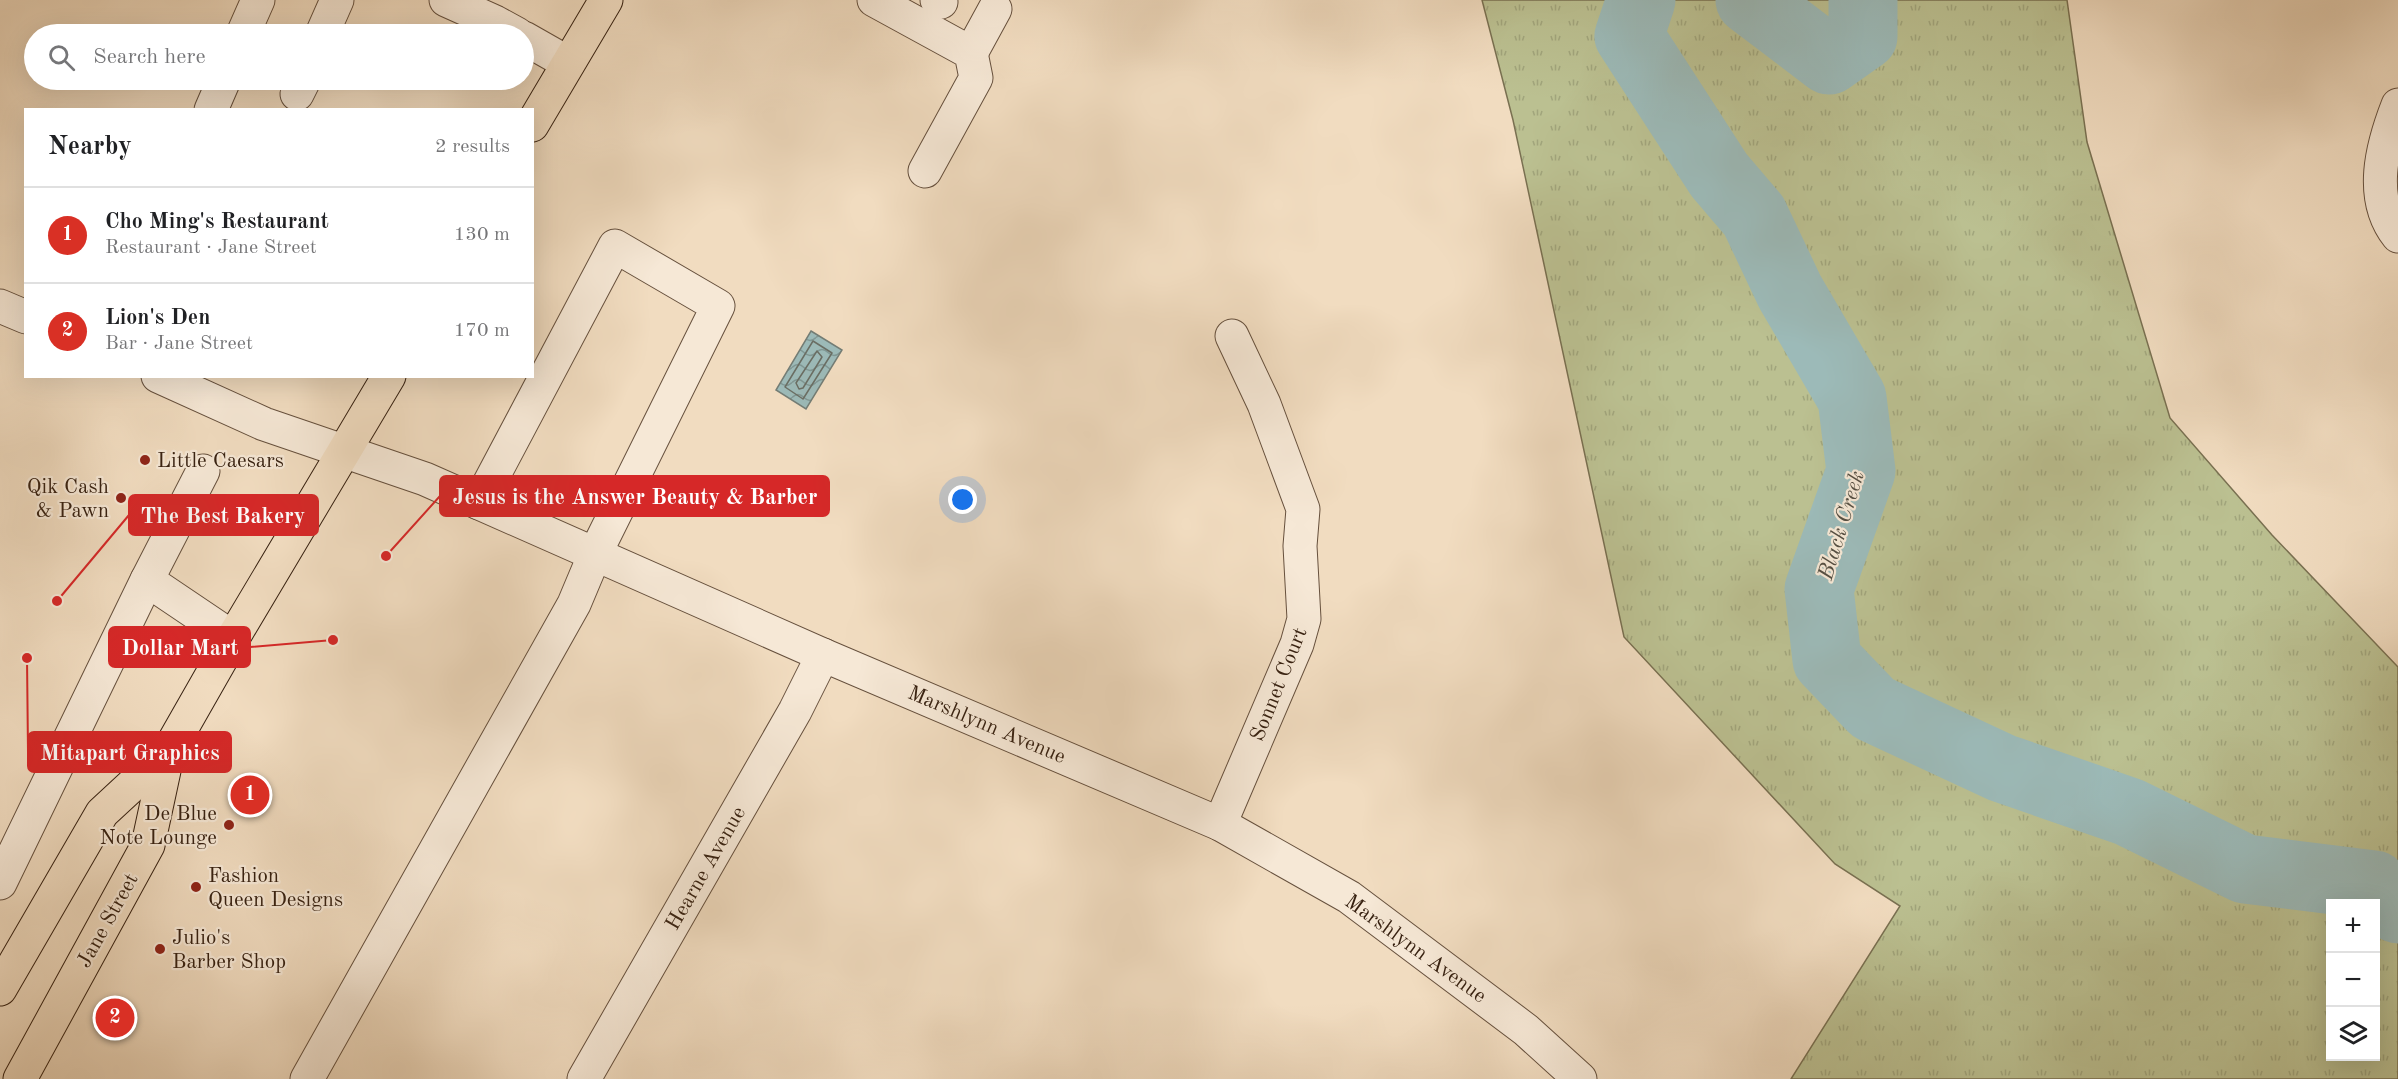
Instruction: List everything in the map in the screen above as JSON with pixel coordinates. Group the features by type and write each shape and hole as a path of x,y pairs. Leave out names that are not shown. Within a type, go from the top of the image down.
{"main road":[{"path":"534,122 606,0"},
{"name":"Jane Street","path":"20,1079 148,845 168,752 387,378"},
{"name":"Jane Street","path":"0,989 102,813 168,752"}],"street":[{"path":"247,24 258,0"},
{"path":"326,24 337,0"},
{"path":"446,0 499,24"},
{"path":"874,0 971,53"},
{"path":"925,171 976,78 971,53 995,9"},
{"path":"534,44 568,63"},
{"path":"212,108 220,90"},
{"path":"2398,105 2380,162 2381,195 2387,222 2398,236"},
{"path":"307,1079 574,604 595,554 718,306 615,246 480,503"},
{"name":"Sonnet Court","path":"1221,824 1297,644 1304,619 1300,546 1303,508 1264,404 1232,336"},
{"name":"Marshlynn Avenue","path":"162,378 264,424 425,479 824,655 1221,824 1349,897 1526,1030 1580,1079"},
{"path":"0,883 147,580 203,471"},
{"path":"147,580 233,638"},
{"name":"Hearne Avenue","path":"584,1079 795,711 824,655"}],"green space":[{"path":"1482,0 2067,0 2087,142 2170,418 2272,535 2398,667 2398,1079 1791,1079 1900,906 1835,864 1624,637 1513,120"}],"water":[{"path":"811,331 842,350 806,409 776,390"}],"waterway":[{"name":"Black Creek","path":"1641,0 1629,36 1719,175 1754,216 1790,292 1852,398 1861,471 1819,589 1827,660 1873,708 2002,768 2129,812 2245,869 2374,885 2398,909"},
{"name":"Black Creek","path":"1750,0 1829,60 1863,36 1863,0"}],"place":[{"name":"Little Caesars","path":"145,460"},
{"name":"Qik Cash & Pawn","path":"121,498"},
{"name":"Jesus is the Answer Beauty & Barber","path":"386,556"},
{"name":"The Best Bakery","path":"57,601"},
{"name":"Dollar Mart","path":"333,640"},
{"name":"Mitapart Graphics","path":"27,658"},
{"name":"Cho Ming's Restaurant","path":"250,795"},
{"name":"De Blue Note Lounge","path":"229,825"},
{"name":"Fashion Queen Designs","path":"196,887"},
{"name":"Julio's Barber Shop","path":"160,949"},
{"name":"Lion's Den","path":"115,1018"}]}
